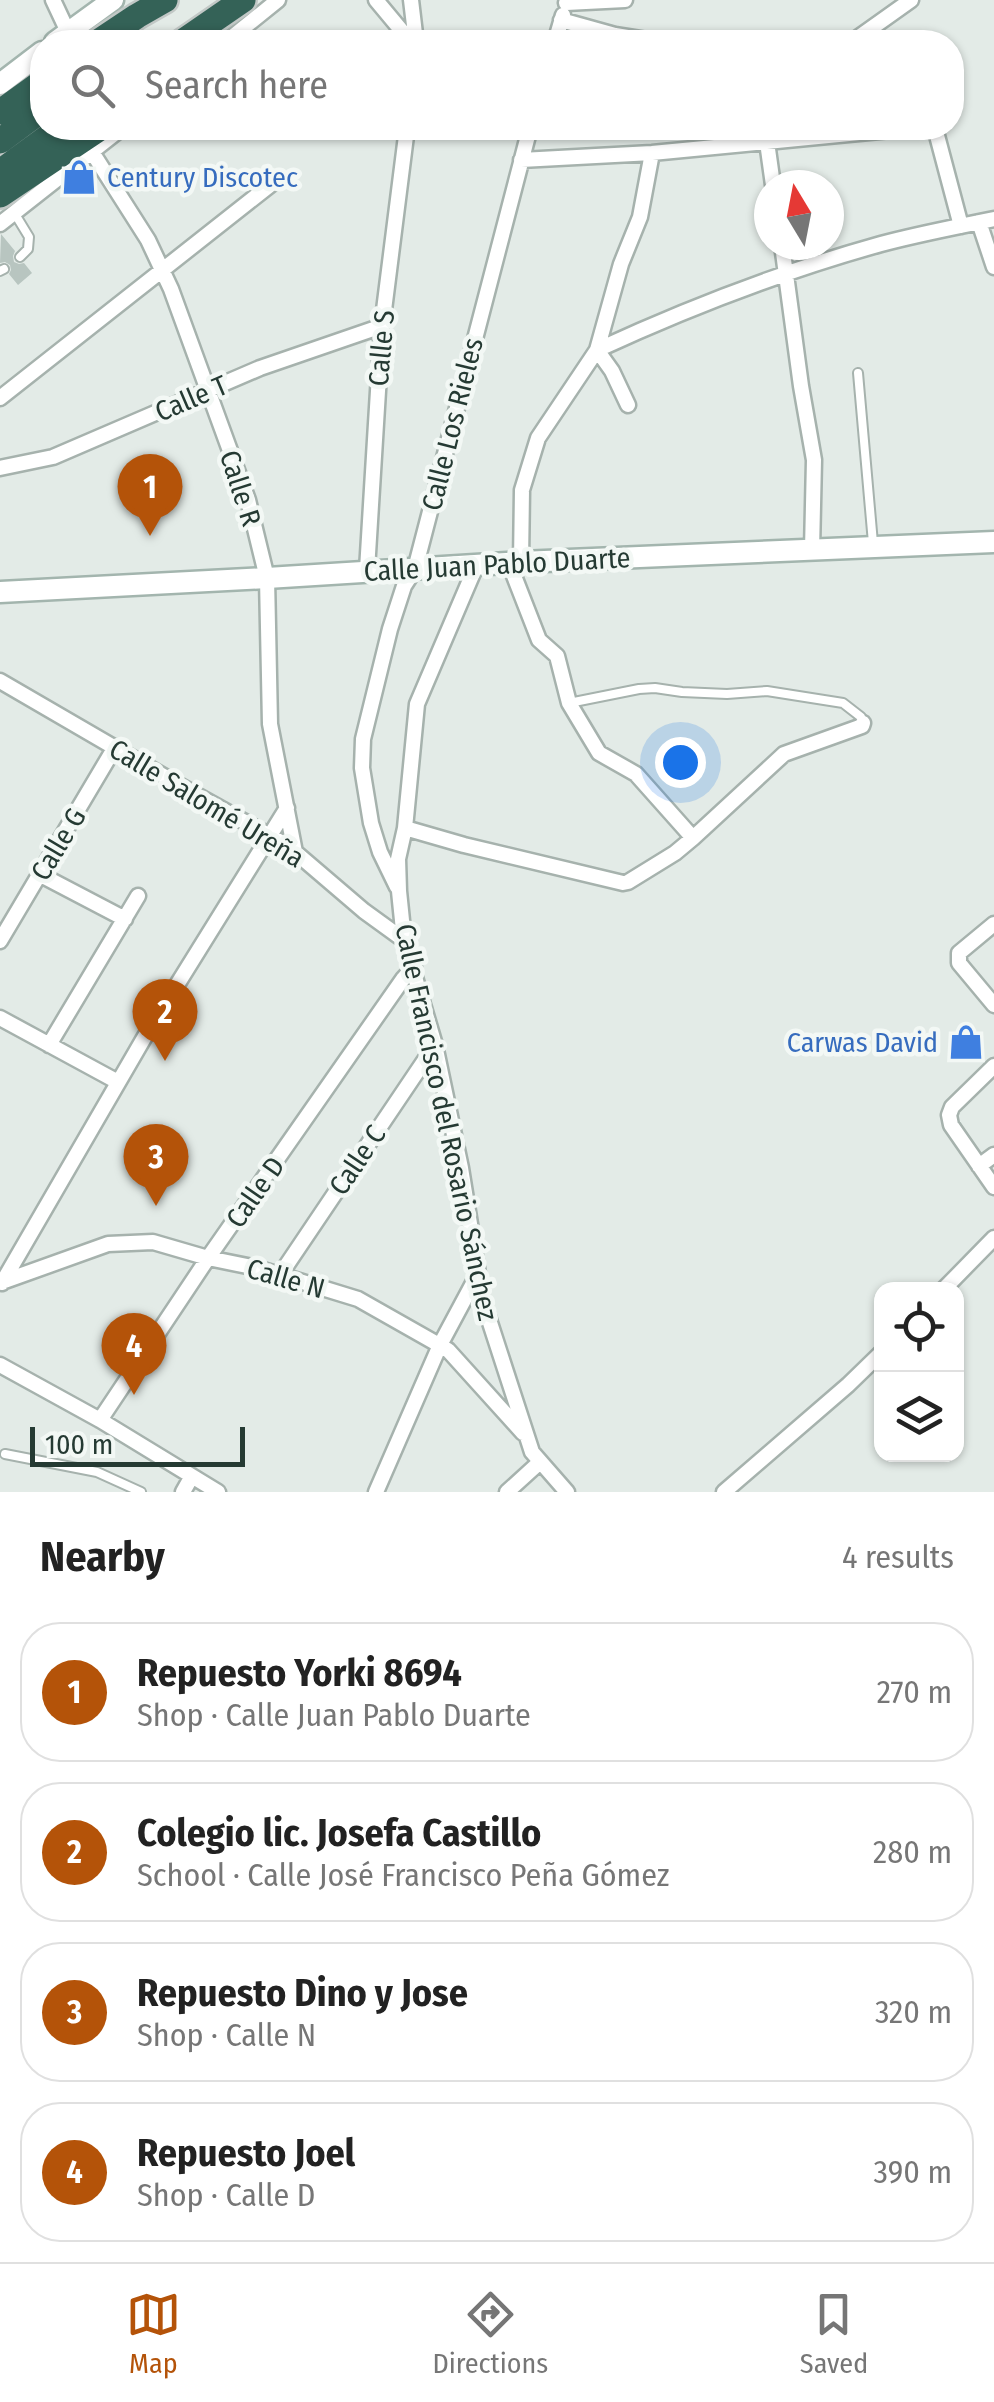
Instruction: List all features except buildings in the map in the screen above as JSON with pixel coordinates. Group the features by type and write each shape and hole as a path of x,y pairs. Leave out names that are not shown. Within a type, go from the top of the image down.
{"highway":[{"path":"116,30 165,0"},
{"path":"142,30 179,0"},
{"path":"202,30 244,0"},
{"path":"0,112 30,91"},
{"path":"0,141 30,119"},
{"path":"0,172 44,140"},
{"path":"7,204 85,140"}],"street":[{"path":"53,0 60,30"},
{"path":"71,30 112,0"},
{"path":"241,30 278,0"},
{"path":"376,0 402,30"},
{"path":"411,0 412,30"},
{"path":"558,30 566,2 624,0"},
{"path":"869,30 911,0"},
{"path":"561,20 598,30"},
{"path":"0,84 30,61"},
{"path":"0,224 7,204 107,140"},
{"name":"Calle S","path":"368,570 382,326 405,140"},
{"name":"Calle Los Rieles","path":"399,890 380,852 372,822 362,768 363,739 390,630 404,586 415,569 527,140"},
{"path":"521,160 652,153 771,140"},
{"path":"938,140 961,226"},
{"path":"767,142 772,170"},
{"name":"Calle R","path":"92,152 148,240 163,271 248,500 268,578 270,724 295,852"},
{"path":"652,153 640,217 621,264 598,350 538,438 522,490 515,562 539,640 557,656 569,703 599,754 636,774 693,838"},
{"path":"0,398 274,182"},
{"path":"598,350 675,314 787,275 880,244 986,220 994,267"},
{"path":"784,260 814,460 812,550"},
{"name":"Calle T","path":"0,468 53,458 260,368 382,326"},
{"path":"598,350 628,406"},
{"name":"Calle Juan Pablo Duarte","path":"0,592 515,562 994,542"},
{"name":"Calle Francisco del Rosario Sánchez","path":"476,566 418,704 398,859 399,890 404,940 435,1045 461,1168 482,1298 532,1452 567,1492"},
{"name":"Calle Salomé Ureña","path":"0,681 269,835 404,940"},
{"path":"404,828 623,883 675,853 784,754 863,723"},
{"name":"Calle G","path":"0,941 115,747"},
{"path":"1,1284 118,1082 287,808"},
{"path":"40,874 124,919"},
{"path":"50,1045 138,896"},
{"path":"994,924 957,958 994,1005"},
{"name":"Calle D","path":"100,1420 208,1258 414,968"},
{"path":"0,1018 118,1082"},
{"name":"Calle C","path":"280,1276 435,1045"},
{"path":"994,1066 948,1115 994,1187"},
{"path":"980,1166 994,1155"},
{"path":"951,1282 994,1238"},
{"name":"Calle N","path":"1,1284 108,1244 154,1242 280,1276 358,1299 448,1350 527,1437"},
{"path":"376,1492 440,1346 478,1274"},
{"path":"724,1492 874,1360"},
{"path":"0,1365 218,1492"},
{"path":"507,1492 540,1462"},
{"path":"183,1492 192,1476"}],"lane":[{"path":"7,204 29,237 28,249 20,257"},
{"path":"858,373 873,547"},
{"path":"569,703 639,689 706,694 768,690 843,703 863,723"},
{"path":"5,1454 97,1472 142,1492"}],"place":[{"name":"Century Discotec","path":"79,177"},
{"name":"Repuesto Yorki 8694","path":"150,536"},
{"name":"Carwas David","path":"966,1042"},
{"name":"Colegio lic. Josefa Castillo","path":"165,1061"},
{"name":"Repuesto Dino y Jose","path":"156,1206"},
{"name":"Repuesto Joel","path":"134,1395"}]}
